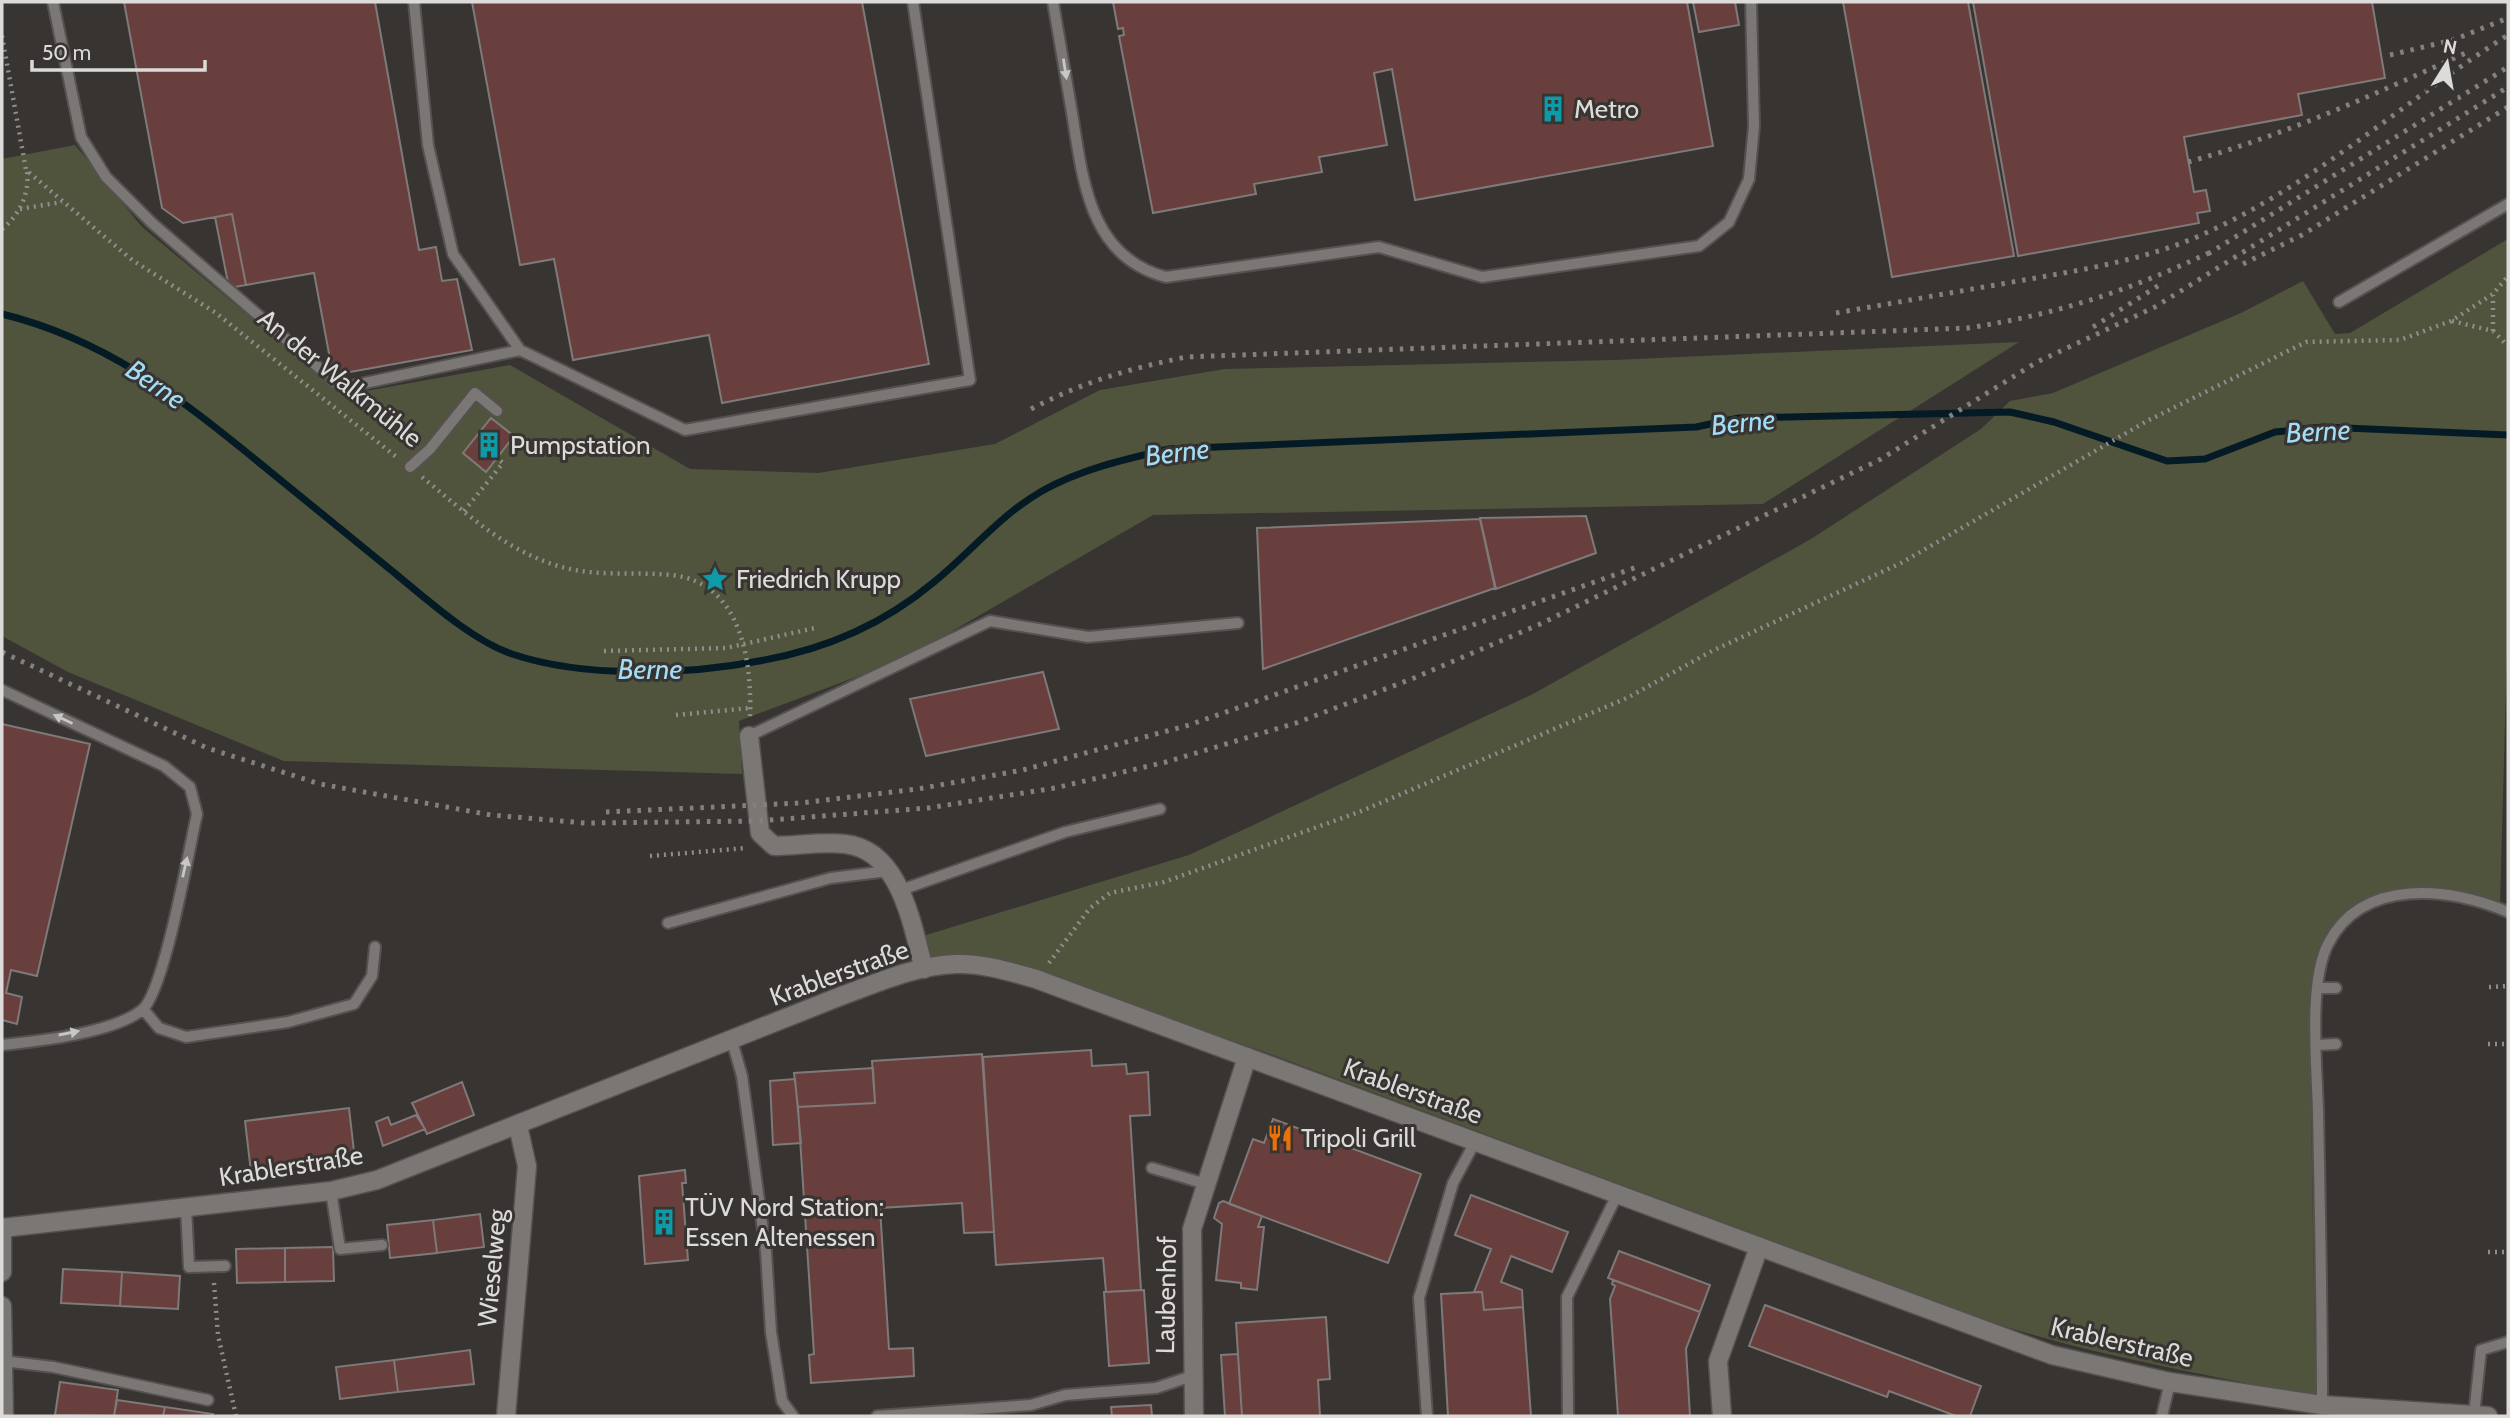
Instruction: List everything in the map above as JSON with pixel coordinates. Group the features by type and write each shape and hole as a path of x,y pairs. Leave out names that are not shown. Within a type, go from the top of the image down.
{"street":[{"path":"749,736 760,833 774,846 844,844 866,849 888,871 901,890 924,970"},
{"name":"Krablerstraße","path":"2,1228 331,1191 377,1180 852,992 924,970 956,964 989,967 1023,976 2052,1355 2170,1382 2322,1405 2488,1416"},
{"name":"Laubenhof","path":"1194,1416 1192,1229 1247,1057"},
{"name":"Wieselweg","path":"506,1416 527,1166 518,1126"},
{"path":"2,1228 2,1272"},
{"path":"1722,1416 1718,1361 1759,1248"},
{"path":"2,1306 4,1416"}],"lane":[{"path":"53,2 81,137 106,177 152,223 328,377 346,387 520,350"},
{"path":"414,2 428,145 453,254 520,350 685,430 970,380 913,2"},
{"path":"1053,2 1085,193 1101,229 1122,254 1143,271 1166,277 1379,247 1482,278 1699,246 1729,222 1749,179 1754,126 1751,2"},
{"path":"2339,302 2508,204"},
{"path":"410,467 430,449 475,393 497,411"},
{"path":"749,736 990,621 1088,636 1238,623"},
{"path":"2,690 164,766 190,787 197,814 158,982 143,1009 109,1025 2,1045"},
{"path":"901,890 1065,832 1160,809"},
{"path":"668,923 831,878 888,871"},
{"path":"2322,1405 2317,1045 2319,965 2329,942 2355,913 2381,900 2431,891 2460,895 2508,912"},
{"path":"143,1009 159,1028 186,1037 288,1022 354,1004 372,976 375,947"},
{"path":"2318,988 2336,988"},
{"path":"733,1041 747,1117 779,1387 782,1401 793,1416"},
{"path":"2317,1045 2336,1044"},
{"path":"1427,1416 1419,1298 1453,1183 1475,1142"},
{"path":"1152,1168 1206,1184"},
{"path":"331,1191 340,1249 382,1245"},
{"path":"1568,1416 1567,1297 1617,1195"},
{"path":"186,1208 189,1267 219,1266"},
{"path":"2474,1415 2482,1350 2508,1342"},
{"path":"3,1361 53,1367 208,1400"},
{"path":"877,1416 1031,1405 1065,1395 1156,1388 1192,1376"},
{"path":"2162,1416 2170,1382"}],"path":[{"path":"2,36 28,179 20,209 2,229"},
{"name":"An der Walkmühle","path":"26,170 132,260 216,313 511,548 556,566 601,575 671,575 690,579 706,587 725,604 746,643"},
{"path":"20,209 63,202"},
{"path":"1023,976 1048,964 1090,908 1110,893 1164,882 1359,812 1627,698 1712,651 1900,563 2147,421 2306,342 2400,340 2452,321 2493,294 2508,276"},
{"path":"2493,294 2493,331"},
{"path":"2452,321 2493,331 2508,346"},
{"path":"464,511 503,463 497,458"},
{"path":"604,651 726,648 815,628"},
{"path":"746,643 749,736"},
{"path":"676,715 750,708"},
{"path":"650,856 737,848"},
{"path":"2488,987 2508,986"},
{"path":"2488,1044 2508,1044"},
{"path":"2488,1252 2508,1252"},
{"path":"219,1266 218,1335 236,1416"}],"green space":[{"path":"75,145 142,227 344,395 510,365 690,469 818,473 995,444 1100,390 1225,369 1614,360 2019,342 1763,504 1153,515 904,659 739,721 742,774 284,761 68,672 2,636 2,159"},
{"path":"2508,239 2508,614 2500,905 2461,892 2380,896 2326,938 2316,963 2310,1046 2315,1348 2327,1398 2120,1357 1997,1324 1259,1050 1041,975 930,960 923,936 1189,855 1531,695 1811,539 1981,429 2010,401 2053,393 2241,313 2303,281 2335,334 2350,333"}],"building":[{"path":"124,2 375,2 419,250 436,247 442,281 457,279 472,350 333,375 314,273 246,285 232,214 183,223 162,208"},
{"path":"472,2 862,2 929,364 722,403 709,335 573,360 554,259 520,265"},
{"name":"Metro","path":"1113,2 1687,2 1713,146 1415,200 1392,69 1374,73 1387,145 1319,157 1322,172 1254,184 1256,194 1153,213 1119,36 1124,35 1123,28 1118,29"},
{"path":"1693,2 1735,2 1739,25 1699,32"},
{"path":"1843,2 1968,2 2014,256 1892,277"},
{"path":"1973,2 2372,2 2385,78 2298,94 2302,115 2184,137 2194,192 2206,190 2210,211 2197,213 2199,223 2018,256"},
{"path":"232,214 246,285 229,288 215,217"},
{"name":"Pumpstation","path":"491,418 514,436 486,472 463,453"},
{"path":"1586,516 1596,553 1496,589 1480,518"},
{"path":"1480,519 1495,588 1263,669 1257,528"},
{"path":"1043,672 1059,729 926,756 910,699"},
{"path":"2,724 90,744 37,976 11,970 6,993 22,997 17,1024 2,1020"},
{"path":"1091,1050 1092,1066 1126,1064 1127,1074 1148,1072 1150,1115 1130,1116 1141,1290 1106,1292 1103,1258 996,1265 983,1057"},
{"path":"982,1054 994,1232 964,1233 962,1203 880,1208 889,1349 913,1348 914,1376 811,1383 809,1355 814,1354 798,1107 875,1103 872,1061"},
{"path":"873,1068 875,1103 798,1107 794,1073"},
{"path":"795,1079 801,1143 773,1145 770,1081"},
{"path":"462,1082 474,1115 427,1134 412,1103"},
{"path":"349,1108 355,1160 251,1172 245,1121"},
{"path":"416,1115 425,1129 383,1146 376,1122 388,1117 391,1125"},
{"path":"1273,1119 1421,1174 1388,1263 1229,1204 1253,1139 1264,1143"},
{"name":"TÜV Nord Station: Essen Altenessen","path":"685,1170 686,1183 682,1183 688,1260 645,1264 639,1176"},
{"path":"1471,1195 1568,1232 1552,1272 1511,1256 1501,1282 1522,1290 1523,1307 1484,1310 1482,1292 1474,1292 1491,1249 1455,1235"},
{"path":"1223,1201 1262,1216 1258,1227 1264,1227 1257,1290 1241,1288 1241,1283 1216,1280 1222,1224 1214,1218 1219,1203"},
{"path":"480,1214 484,1247 437,1253 433,1220"},
{"path":"433,1220 437,1253 390,1258 387,1225"},
{"path":"333,1247 334,1281 285,1282 285,1248"},
{"path":"285,1248 285,1282 237,1283 236,1249"},
{"path":"1619,1251 1710,1285 1700,1312 1608,1278"},
{"path":"63,1269 122,1272 120,1306 61,1303"},
{"path":"122,1272 180,1276 178,1309 120,1306"},
{"path":"1613,1280 1700,1312 1686,1349 1690,1416 1618,1416 1610,1299 1615,1286 1612,1284"},
{"path":"1144,1290 1149,1363 1109,1366 1104,1292"},
{"path":"1482,1292 1484,1310 1523,1307 1531,1416 1448,1416 1441,1294"},
{"path":"1765,1305 1981,1386 1970,1416 1956,1416 1889,1391 1887,1397 1749,1346"},
{"path":"1326,1317 1330,1379 1318,1380 1320,1416 1242,1416 1236,1323"},
{"path":"470,1350 474,1384 398,1392 394,1360"},
{"path":"1238,1354 1242,1416 1225,1416 1221,1355"},
{"path":"394,1360 398,1392 340,1399 336,1367"},
{"path":"60,1382 118,1390 114,1416 55,1415"},
{"path":"117,1400 165,1407 163,1416 114,1416"},
{"path":"1151,1405 1152,1416 1112,1416 1111,1407"},
{"path":"165,1407 213,1414 213,1416 163,1416"}],"waterway":[{"name":"Berne","path":"2,314 73,338 106,354 167,392 226,436 446,615 480,638 512,654 540,662 635,672 730,666 806,650 852,633 874,623 915,597 1013,511 1042,491 1088,471 1169,449 1696,427 1739,418 2010,412 2054,422 2167,461 2205,459 2275,432 2323,427 2508,435"}],"railway":[{"path":"2390,55 2453,40 2508,18"},
{"path":"1836,313 2095,267 2164,249 2208,232 2248,212 2324,165 2508,35"},
{"path":"2188,162 2296,126 2470,51"},
{"path":"2208,254 2508,67"},
{"path":"2,652 207,748 320,784 491,815 585,823 757,821 928,808 1055,788 1166,762 1296,723 1414,678 1538,625 1881,459 2037,362 2155,307 2508,87"},
{"path":"2243,264 2302,235 2508,107"},
{"path":"1031,409 1106,377 1186,357 1968,328 2065,308 2094,299 2215,250"},
{"path":"2093,327 2164,282"},
{"path":"606,812 801,803 918,789 1023,770 1189,725 1640,566"}],"place":[{"name":"Metro","path":"1553,109"},
{"name":"Pumpstation","path":"489,445"},
{"name":"Friedrich Krupp","path":"715,579"},
{"name":"Tripoli Grill","path":"1280,1138"},
{"name":"TÜV Nord Station: Essen Altenessen","path":"664,1222"}]}
